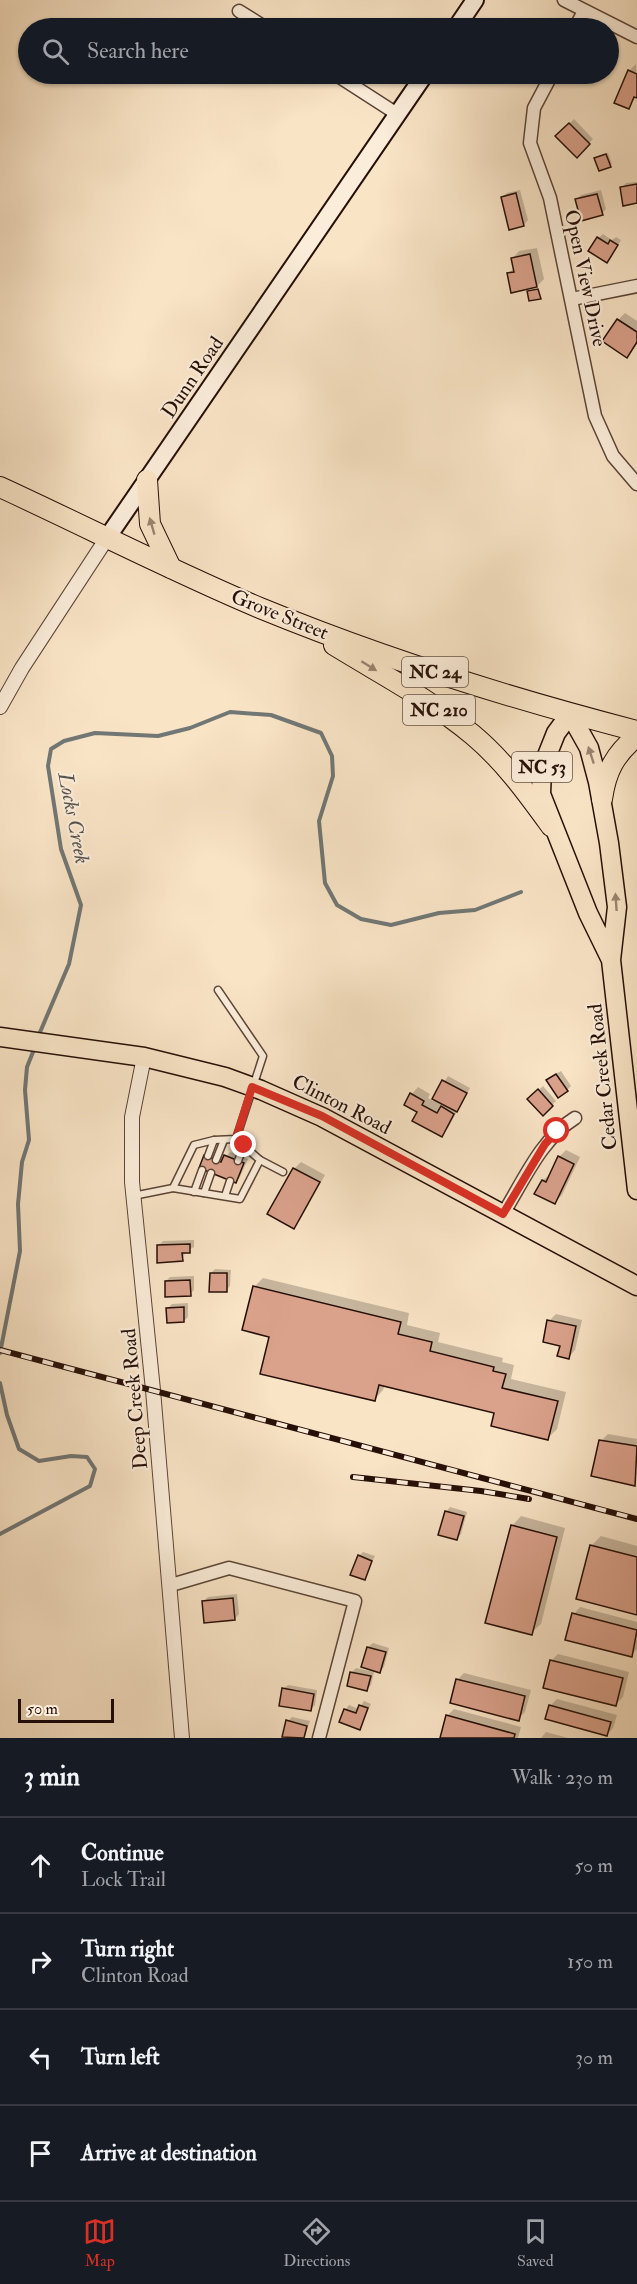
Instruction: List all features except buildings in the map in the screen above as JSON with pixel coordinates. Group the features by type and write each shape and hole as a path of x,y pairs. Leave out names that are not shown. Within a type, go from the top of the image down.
{"highway":[{"path":"147,480 150,524 171,568"},
{"name":"Grove Street","path":"0,487 171,568 302,625 434,671 570,714"},
{"name":"NC 210","path":"302,625 427,702 474,736 515,777 551,826"},
{"name":"NC 24","path":"570,714 637,731"},
{"path":"602,799 611,765 624,747 637,736"}],"main road":[{"path":"463,18 475,0"},
{"name":"Dunn Road","path":"107,538 418,84"},
{"name":"Cedar Creek Road","path":"611,960 551,826 541,794 540,776 556,733 570,714 589,748 602,799 617,907 611,960 637,1190"},
{"name":"Clinton Road","path":"0,1037 144,1057 225,1077 252,1087 322,1116 637,1286"}],"street":[{"path":"564,0 586,5 607,18"},
{"path":"239,11 250,18"},
{"path":"619,26 637,37"},
{"path":"350,84 397,114"},
{"name":"Open View Drive","path":"547,84 534,108 530,143 550,198 595,416 613,456 637,484"},
{"path":"572,299 637,286"},
{"name":"Dunn Road","path":"0,707 22,668 107,538"},
{"name":"Deep Creek Road","path":"144,1057 132,1117 133,1196 171,1585 182,1738"},
{"path":"503,1214 545,1144 564,1125 575,1118"},
{"path":"171,1585 229,1568 355,1601 319,1738"}],"lane":[{"path":"218,990 263,1056 236,1139"},
{"path":"173,1188 194,1145 214,1140 236,1139 260,1160 283,1172"},
{"path":"208,1156 214,1140"},
{"path":"216,1160 224,1140"},
{"path":"238,1161 244,1145"},
{"path":"133,1196 173,1188 240,1199 260,1160"},
{"path":"194,1192 202,1170"},
{"path":"204,1193 211,1173"},
{"path":"225,1196 230,1181"}],"waterway":[{"name":"Locks Creek","path":"38,1037 69,964 81,905 61,849 48,766 51,749 64,741 95,733 158,736 190,728 230,712 271,715 321,733 332,756 333,776 319,821 325,883 337,905 361,919 391,925 439,913 475,910 521,892"},
{"name":"Locks Creek","path":"0,1353 20,1251 18,1204 22,1162 29,1140 25,1090 27,1067 35,1047"},
{"name":"Locks Creek","path":"0,1383 7,1415 19,1449 39,1461 71,1456 87,1457 95,1469 90,1486 0,1534"}],"railway":[{"path":"0,1350 637,1519"},
{"path":"353,1477 481,1491 529,1499"}],"route":[{"path":"244,1145 236,1139 252,1087 322,1116 503,1214 545,1144 557,1131"}]}
